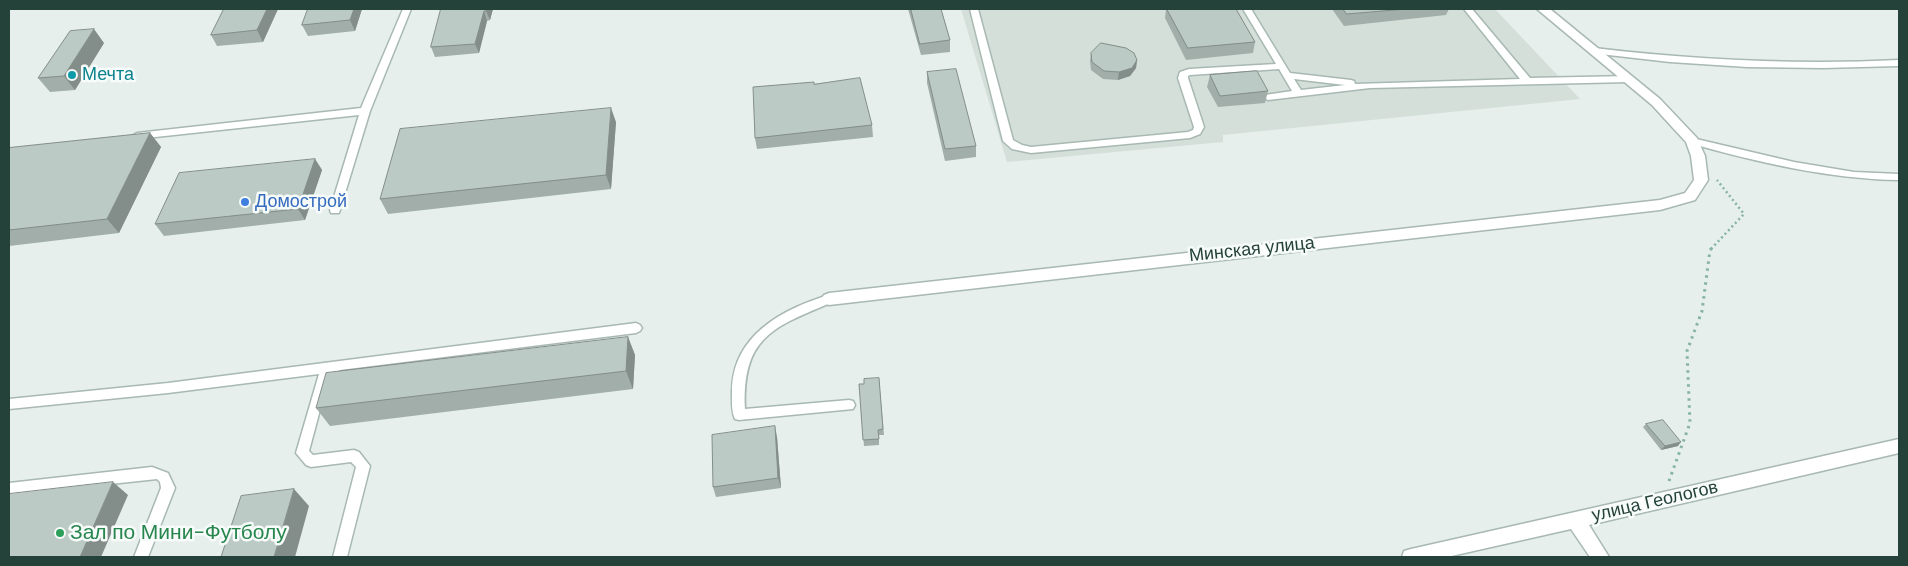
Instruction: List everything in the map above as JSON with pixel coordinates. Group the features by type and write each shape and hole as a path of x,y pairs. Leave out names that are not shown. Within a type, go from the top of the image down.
{"street":[{"path":"1543,9 1656,102 1692,141 1698,156"},
{"name":"Минская улица","path":"829,299 1675,202 1690,197 1701,180 1698,156"},
{"name":"улица Геологов","path":"1411,557 1899,446"},
{"path":"1576,520 1600,557"}],"lane":[{"path":"335,210 365,111 407,9"},
{"path":"974,9 1008,141 1013,146 1022,149 1031,150 1190,135 1197,132 1199,127 1183,74 1189,72 1281,66"},
{"path":"1247,9 1298,93"},
{"path":"1468,9 1527,81"},
{"path":"1594,51 1695,62 1799,65 1899,63"},
{"path":"1287,75 1370,85"},
{"path":"1268,97 1370,85 1629,79"},
{"path":"127,137 365,111"},
{"path":"1692,141 1794,165 1854,175 1899,178"},
{"path":"829,299 773,324 756,339 745,356 740,374 739,416 849,405"},
{"path":"9,404 168,388 636,328"},
{"path":"337,366 323,377 302,453 311,461 354,456 363,466 340,557"},
{"path":"9,489 152,473 162,474 168,480 168,488 141,557"}],"path":[{"path":"1662,500 1690,423 1687,351 1702,311 1710,250 1744,214 1698,156"}],"shaded area":[{"path":"961,9 1495,9 1580,99 1223,135 1223,142 1007,162"}],"building":[{"path":"224,9 267,9 257,30 211,35"},
{"path":"308,9 354,9 350,20 302,25"},
{"path":"441,9 487,9 484,11 475,44 431,47"},
{"path":"911,9 941,9 950,40 920,44"},
{"path":"1167,9 1236,9 1255,42 1188,48"},
{"path":"1343,9 1406,9 1347,14"},
{"path":"94,29 64,76 38,78 70,31"},
{"path":"1101,43 1126,48 1134,53 1137,60 1132,68 1119,72 1104,71 1092,62 1091,53"},
{"path":"956,69 976,146 945,149 927,72"},
{"path":"1257,71 1268,91 1220,96 1210,75"},
{"path":"860,78 872,125 755,138 753,87 814,82 814,84"},
{"path":"611,108 606,175 380,199 400,129"},
{"path":"150,133 107,219 9,230 9,148"},
{"name":"Домострой","path":"315,159 298,209 155,224 179,173"},
{"path":"628,337 626,371 316,408 326,373"},
{"path":"879,378 883,429 878,430 879,439 863,440 859,384 864,384 864,379"},
{"path":"1663,420 1681,442 1665,446 1646,424"},
{"path":"775,426 778,478 713,487 712,435"},
{"name":"Зал по Мини-Футболу","path":"113,482 80,557 9,557 9,494"},
{"path":"294,489 274,557 221,557 241,496"}],"place":[{"name":"Мечта","path":"72,75"},
{"name":"Домострой","path":"245,202"},
{"name":"Зал по Мини-Футболу","path":"60,533"}]}
